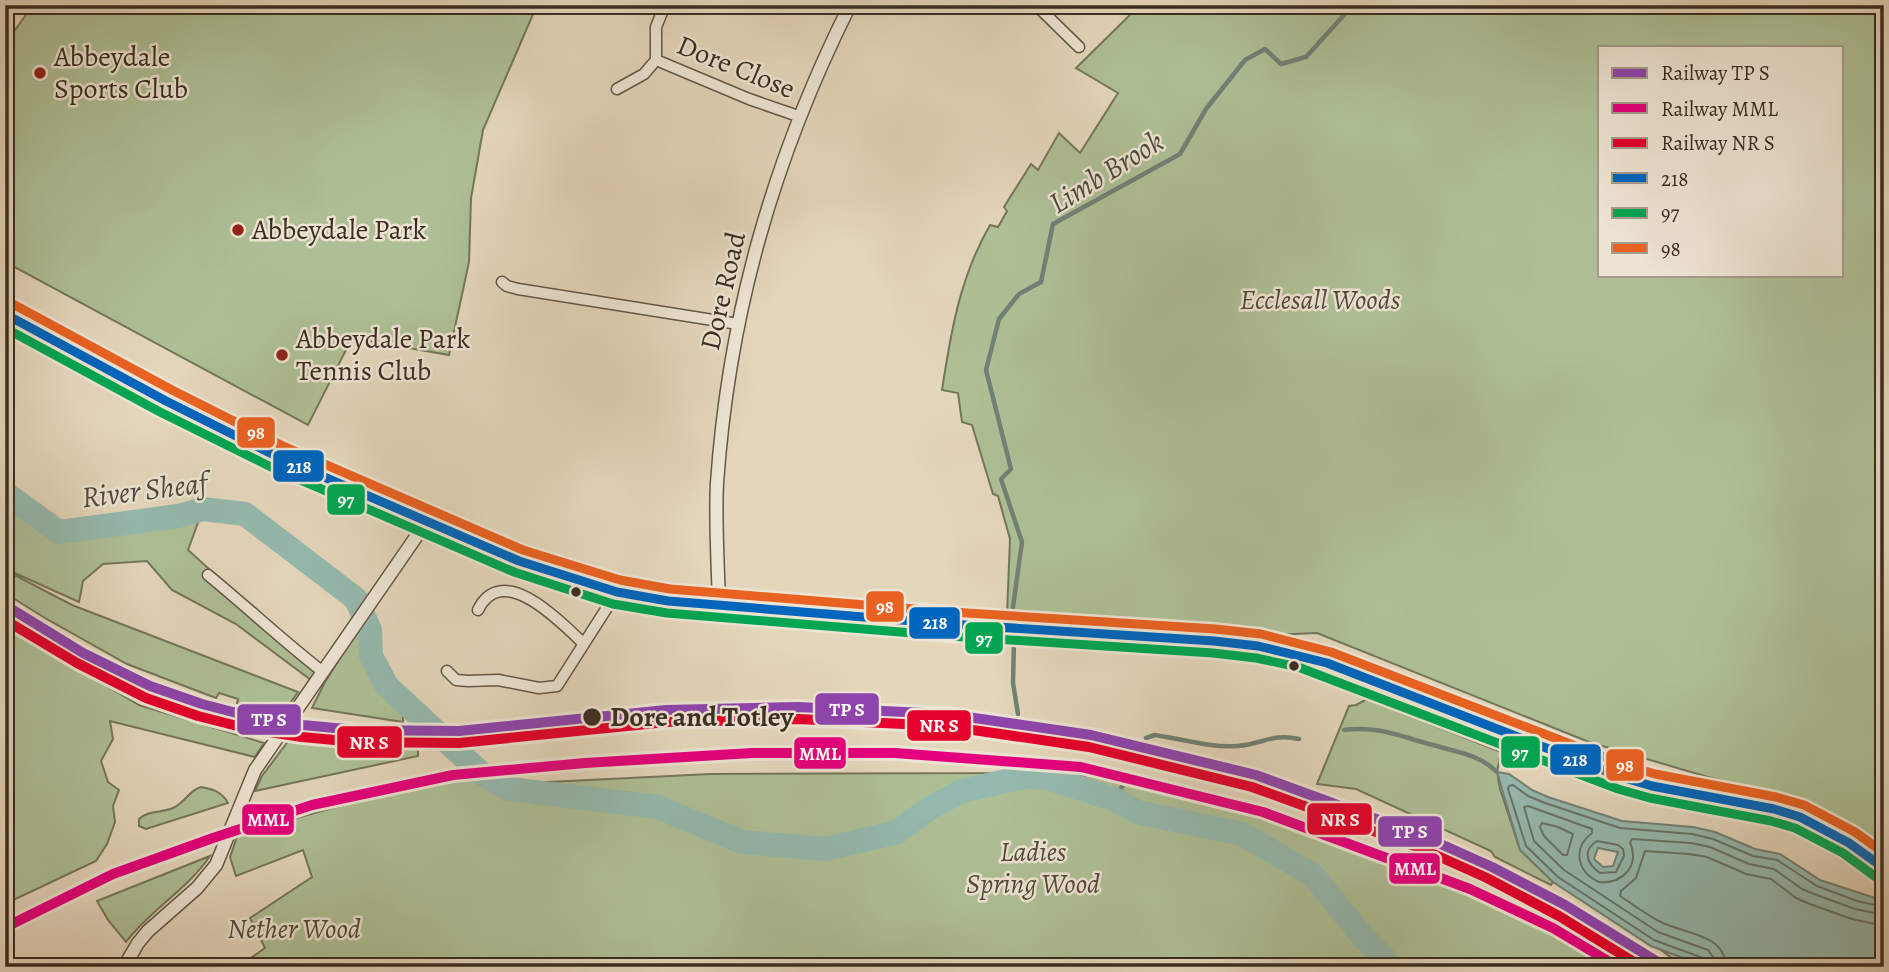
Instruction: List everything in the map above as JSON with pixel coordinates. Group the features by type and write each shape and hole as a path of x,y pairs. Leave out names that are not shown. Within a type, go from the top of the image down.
{"main road":[{"path":"5,314 148,391 281,458 519,561 617,592 667,601 950,624 1214,641 1301,655 1621,777 1652,786 1774,809 1800,817 1849,843 1884,868"}],"street":[{"name":"Dore Close","path":"617,89 644,74 656,60 656,27 665,5"},
{"name":"Dore Road","path":"719,605 717,485 721,433 738,324 774,183 798,116 850,5"},
{"path":"1036,5 1079,47"},
{"name":"Dore Close","path":"656,60 749,99 798,116"},
{"path":"502,282 518,289 738,324"},
{"path":"124,967 148,932 210,873 225,848 248,784 256,770 427,521"},
{"path":"208,575 243,603 272,632 323,672"},
{"path":"478,610 489,594 499,591 514,593 546,607 584,644"},
{"path":"447,671 456,680 498,680 539,688 557,686 617,592"}],"green space":[{"name":"Abbeydale Park","path":"33,5 537,5 483,130 471,198 469,262 449,355 352,338 308,425 5,262 5,167 12,157 5,152 5,44"},
{"name":"Ecclesall Woods","path":"1140,5 1884,5 1884,851 1824,814 1790,798 1589,742 1317,633 1269,635 1134,621 1007,615 1010,539 998,496 993,494 972,425 962,422 958,393 942,390 953,326 971,264 980,245 990,225 998,227 1007,211 1004,207 1031,164 1038,170 1059,133 1080,153 1118,93 1076,68"},
{"path":"5,493 59,532 178,516 203,509 188,550 323,672 315,683 236,624 172,590 147,561 103,564 83,581 79,602 17,574 5,566"},
{"path":"5,570 72,605 298,692 282,715 237,703 238,699 219,693 216,698 127,664 5,593"},
{"path":"361,625 370,630 374,661 382,677 403,701 403,722 312,708"},
{"path":"5,626 139,705 264,743 255,757 110,721 113,739 101,761 108,782 119,790 113,806 115,822 107,844 96,861 5,904"},
{"path":"1367,699 1501,752 1497,772 1500,789 1520,850 1553,882 1551,885 1495,857 1491,851 1356,789 1317,784 1349,706"},
{"path":"292,736 322,742 418,744 418,756 255,791 262,776"},
{"name":"Ladies Spring Wood","path":"1027,768 1077,774 1145,788 1284,825 1558,930 1620,967 238,967 265,948 250,918 312,877 303,850 236,876 230,857 238,834 362,800 471,777 527,783 711,774 998,773"},
{"path":"201,787 217,792 228,803 146,829 139,826 139,819 143,816 173,808"},
{"path":"210,856 191,879 126,942 97,901"},
{"path":"1660,949 1708,967 1683,967"}],"water":[{"path":"1497,772 1509,774 1548,797 1622,821 1693,827 1715,832 1755,849 1780,854 1820,880 1881,900 1884,902 1884,967 1708,967 1651,946 1553,882 1520,850","holes":["1598,848 1618,852 1613,866 1603,867 1594,859"]}],"waterway":[{"name":"Limb Brook","path":"1012,614 1022,542 1001,479 1011,469 986,370 999,319 1019,294 1041,282 1053,224 1180,154 1206,109 1245,60 1265,49 1281,64 1306,57 1353,5"},
{"name":"River Sheaf","path":"5,493 59,532 178,516 203,509 245,514 356,599 370,630 371,656 387,686 483,775 509,789 658,807 742,842 826,849 897,832 930,808 962,791 1028,776 1048,778 1116,800 1137,812 1242,834 1313,875 1363,937 1384,958 1385,967"},
{"name":"Limb Brook","path":"1014,640 1013,683 1018,714"},
{"path":"1344,730 1368,729 1399,735 1475,757 1497,772"},
{"path":"1146,738 1155,735 1228,746 1247,745 1282,737 1299,739"},
{"name":"Limb Brook","path":"1026,761 1028,776"},
{"path":"1116,800 1124,782"}],"transit line":[{"name":"98","path":"11,303 172,390 285,447 523,550 620,580 670,589 1261,634 1331,652 1625,765 1655,774 1776,797 1804,805 1855,832 1884,853"},
{"name":"218","path":"5,314 166,401 280,458 519,561 617,592 668,601 1258,646 1327,663 1621,777 1652,786 1774,809 1800,817 1849,843 1884,868"},
{"name":"97","path":"5,328 160,412 275,469 514,572 613,604 667,613 949,636 1213,653 1298,667 1618,789 1795,828 1843,853 1877,878"},
{"path":"5,605 83,653 150,686 202,704 252,717 303,725 356,730 459,731 666,710 798,707 947,714 1091,735 1256,775 1425,837 1492,867 1565,905 1666,967"},
{"path":"5,620 77,663 146,698 198,716 249,729 302,737 356,742 459,743 667,722 798,719 946,726 1089,747 1252,787 1420,848 1487,878 1559,916 1642,967"}],"rail line":[{"name":"MML","path":"10,925 113,874 213,838 312,805 453,775 585,763 752,753 895,753 1081,767 1263,812 1470,889 1553,928 1618,967"}],"place":[{"name":"Abbeydale Sports Club","path":"40,73"},
{"name":"Abbeydale Park","path":"238,230"},
{"name":"Abbeydale Park Tennis Club","path":"282,355"},
{"name":"Dore and Totley","path":"592,717"}],"park label":[{"name":"Nether Wood","path":"294,929"}]}
